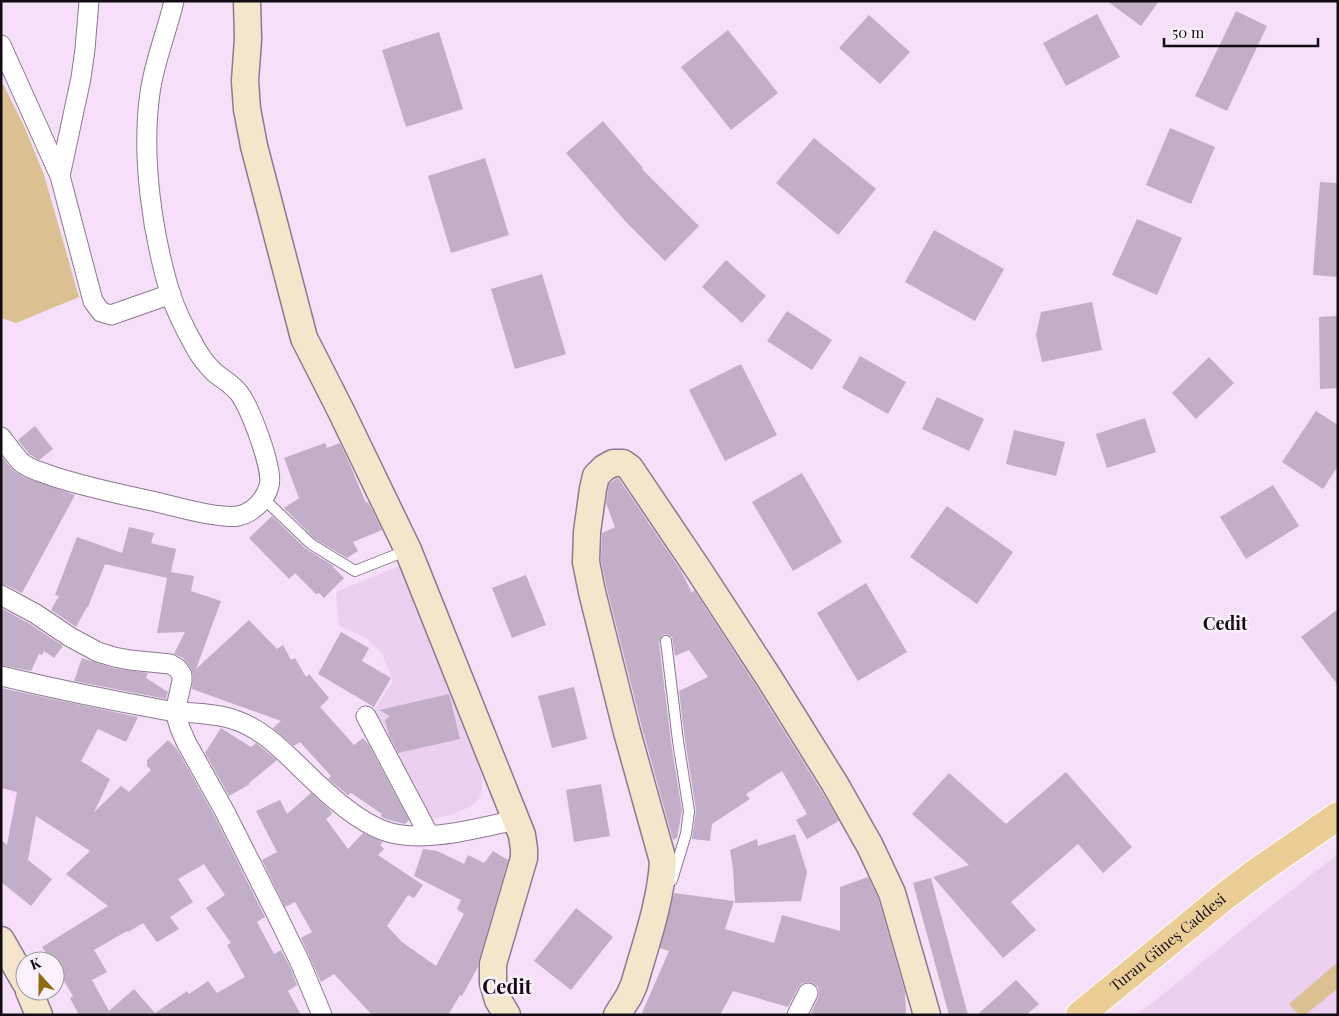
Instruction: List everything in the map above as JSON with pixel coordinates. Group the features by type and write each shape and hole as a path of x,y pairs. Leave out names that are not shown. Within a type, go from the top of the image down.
{"main road":[{"path":"247,1 248,39 245,81 247,109 254,146 299,323 311,353 408,550 522,835 524,858 492,964 493,983 498,1000 507,1015"},
{"path":"617,1015 634,985 660,889 663,861 627,732 586,562 587,532 594,482 596,476 613,463 623,463 630,468 769,678 864,834 892,893 928,1015"},
{"name":"Turan Güneş Caddesi","path":"1257,872 1338,800"},
{"name":"Turan Güneş Caddesi","path":"1080,1015 1225,896 1338,816"},
{"path":"1,940 15,964"},
{"path":"33,1001 39,1015"}],"street":[{"path":"60,176 81,78 88,1"},
{"path":"1,437 22,463 64,480 222,516 238,516 249,512 259,504 270,484 268,464 244,402 238,392 213,371 201,357 171,294 153,215 147,170 150,92 156,62 170,21 174,1"},
{"path":"1,46 60,176 93,301 100,312 111,315 171,294"},
{"path":"1,595 98,652 130,660 170,664 182,675 176,712 180,728 275,911 300,962 322,1015"},
{"path":"1,676 115,701 235,720 266,736 321,788 362,819 382,830 418,836 443,834 516,820"},
{"path":"366,716 428,835"},
{"path":"798,1015 808,993"}],"lane":[{"path":"263,498 311,544 355,571 408,550"},
{"path":"660,889 672,882 686,834 689,811 678,741 666,641"}],"shaded area":[{"path":"1,80 24,126 44,175 79,297 16,323 1,318"},
{"path":"404,564 474,742 482,777 482,790 479,799 470,807 450,815 432,819 426,818 371,715 393,681 382,653 366,638 339,626 336,592"},
{"path":"1338,854 1338,1015 1135,1015 1156,1000"},
{"path":"1338,962 1338,988 1305,1015 1299,1015 1289,1004"}],"building":[{"path":"1107,1 1159,1 1141,26"},
{"path":"1236,11 1267,26 1227,111 1195,96"},
{"path":"1097,14 1120,57 1066,86 1043,43"},
{"path":"869,15 910,52 880,84 839,48"},
{"path":"728,30 778,93 731,130 681,67"},
{"path":"439,32 463,109 406,127 382,50"},
{"path":"603,121 642,169 699,226 665,261 626,222 566,153"},
{"path":"1170,128 1215,147 1191,204 1146,185"},
{"path":"814,138 876,189 838,235 776,183"},
{"path":"485,158 509,235 451,253 428,176"},
{"path":"1320,182 1338,183 1338,277 1313,275"},
{"path":"1137,219 1182,238 1157,295 1112,275"},
{"path":"934,230 1004,269 975,321 905,282"},
{"path":"726,260 766,296 742,323 702,287"},
{"path":"542,274 566,354 515,369 491,289"},
{"path":"1092,302 1102,350 1042,362 1036,335 1041,312"},
{"path":"787,311 832,340 812,370 767,341"},
{"path":"1338,316 1338,388 1320,389 1319,317"},
{"path":"860,356 906,382 888,414 842,388"},
{"path":"1209,357 1234,383 1196,419 1172,393"},
{"path":"741,364 777,435 725,461 689,390"},
{"path":"937,397 984,419 969,451 922,429"},
{"path":"1316,411 1338,425 1338,466 1323,489 1282,462"},
{"path":"1145,418 1156,452 1107,468 1096,434"},
{"path":"35,426 53,449 39,460 29,454 18,440"},
{"path":"1014,430 1065,442 1056,476 1006,464"},
{"path":"325,443 327,448 340,443 366,503 368,502 382,530 353,542 358,551 347,558 315,539 284,508 299,498 284,458"},
{"path":"1,456 14,471 24,477 75,495 22,593 1,584"},
{"path":"802,473 842,542 793,571 752,502"},
{"path":"617,478 681,571 692,593 694,590 839,821 807,839 796,820 807,814 782,771 746,794 750,799 712,824 710,841 692,839 696,810 679,691 708,677 689,650 675,656 672,637 666,634 662,636 659,642 671,742 682,811 677,838 673,840 642,728 601,561 602,533 615,527 606,503 609,484"},
{"path":"1273,485 1299,526 1246,559 1220,517"},
{"path":"947,506 1013,552 977,604 910,557"},
{"path":"272,516 306,549 334,566 344,578 324,598 319,593 316,594 295,573 289,579 249,538"},
{"path":"129,527 154,533 151,543 176,549 171,572 194,576 191,591 221,601 196,669 249,620 277,649 283,645 291,660 295,658 306,677 309,674 329,698 320,707 354,745 363,738 369,745 409,820 405,824 380,816 382,814 351,793 348,795 328,779 331,776 300,742 294,746 273,728 281,721 192,689 193,675 191,669 183,658 174,654 185,632 157,633 167,578 105,564 88,607 76,627 51,610 59,596 55,595 77,537 122,553"},
{"path":"526,575 546,625 512,638 492,588"},
{"path":"866,583 907,652 858,681 817,613"},
{"path":"1,608 30,624 63,646 54,658 44,651 42,655 39,654 31,671 1,665"},
{"path":"1338,609 1338,685 1301,637"},
{"path":"341,632 369,648 362,661 391,678 374,707 318,674"},
{"path":"82,658 112,668 148,673 146,678 168,692 166,699 74,681"},
{"path":"574,687 587,739 552,748 538,696"},
{"path":"1,688 138,717 126,742 98,729 81,761 110,779 94,812 121,786 129,792 151,770 147,766 147,760 168,740 177,749 215,817 265,917 257,922 274,954 281,950 290,967 297,985 288,991 301,1015 79,1015 70,998 73,996 65,983 65,951 45,951 42,947 108,906 66,874 90,851 36,816 28,860 52,879 31,906 1,882 1,840 7,845 17,792 1,788","holes":["204,864 225,895 206,908 231,943 227,945 245,977 217,993 208,981 189,994 187,991 155,1013 134,989 109,1011 92,980 107,972 94,950 143,923 157,942 179,929 170,917 193,902 178,879"]},
{"path":"449,694 460,739 398,753 389,735 385,720 390,716 379,710"},
{"path":"221,728 251,747 256,743 277,760 250,784 229,796 205,753"},
{"path":"1066,772 1132,847 1103,873 1078,844 1011,902 1036,930 1003,958 933,877 969,865 912,814 949,773 1006,824"},
{"path":"601,784 610,836 574,842 566,790"},
{"path":"311,793 330,810 332,814 326,819 348,849 363,833 383,842 380,845 384,849 378,855 423,885 414,898 408,895 387,926 402,942 436,966 464,914 457,909 461,900 414,876 423,849 437,851 464,864 468,855 484,863 493,851 508,860 478,967 462,996 460,995 448,1015 372,1015 334,974 321,982 301,938 312,932 295,902 285,907 262,860 277,852 256,811 280,800 287,814"},
{"path":"795,834 807,872 801,901 735,903 730,850 757,839 758,846"},
{"path":"868,877 878,898 905,992 906,1015 816,1015 811,1013 818,998 818,987 808,982 802,983 798,988 788,1007 733,991 720,1015 641,1015 669,951 660,948 674,893 734,901 725,929 774,943 782,915 840,931 840,887"},
{"path":"931,878 968,1015 949,1015 913,883"},
{"path":"576,908 613,937 571,990 534,961"},
{"path":"1016,980 1039,1004 1026,1015 977,1015"}],"district":[{"name":"Cedit","path":"1225,624"},
{"name":"Cedit","path":"507,987"}]}
